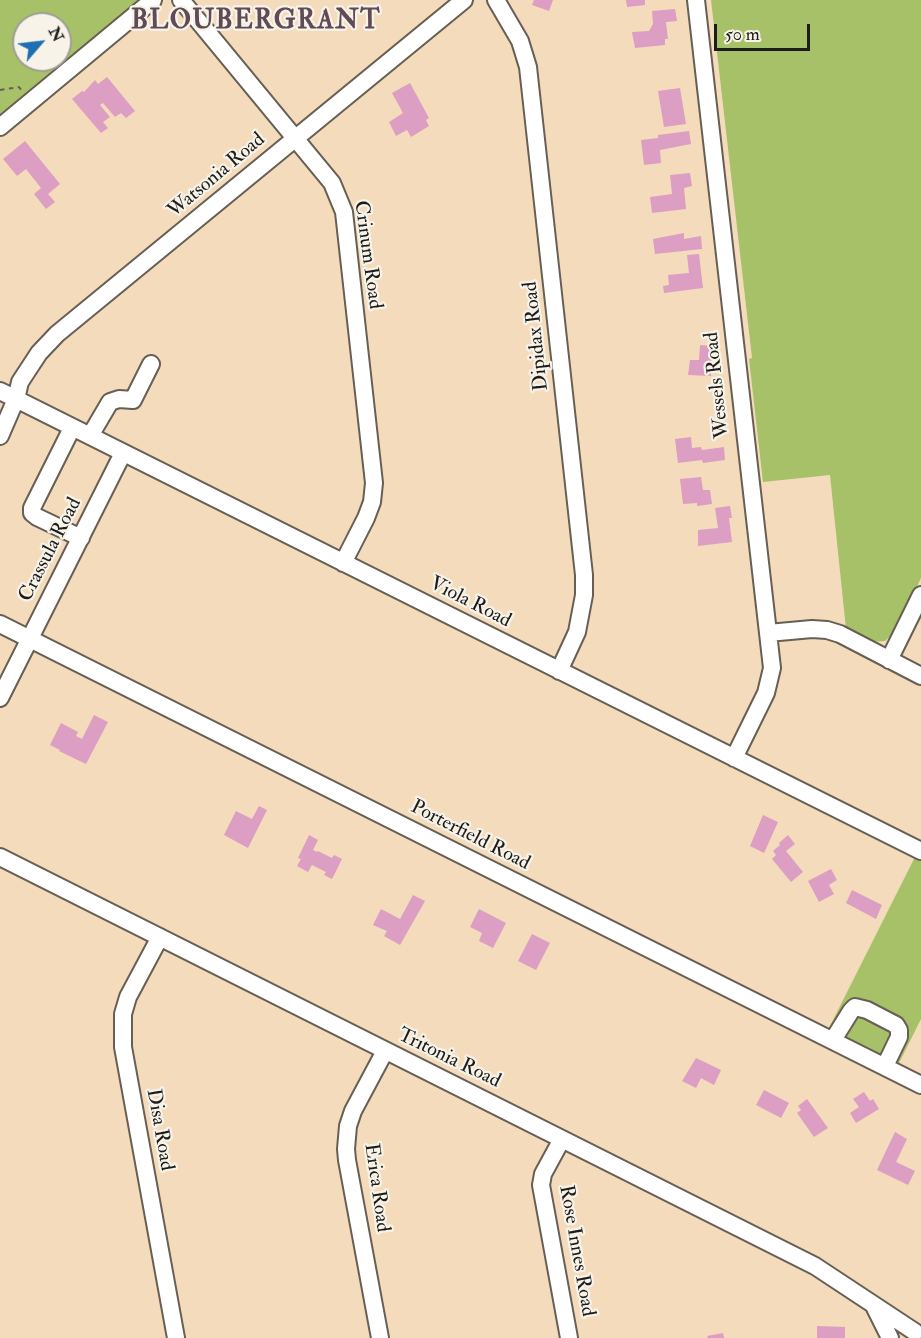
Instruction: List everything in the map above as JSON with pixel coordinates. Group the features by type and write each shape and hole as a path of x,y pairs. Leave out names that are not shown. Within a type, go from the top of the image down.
{"street":[{"path":"0,126 153,0"},
{"name":"Crinum Road","path":"181,0 332,183 344,212 374,483 372,502 366,518 343,563"},
{"name":"Watsonia Road","path":"0,436 16,399 20,382 29,367 57,334 464,0"},
{"name":"Dipidax Road","path":"496,0 520,41 528,67 584,575 584,595 577,632 559,670"},
{"name":"Wessels Road","path":"696,0 772,668 766,693 734,758"},
{"path":"90,436 110,402 119,399 133,400 151,364"},
{"name":"Viola Road","path":"0,392 921,851"},
{"path":"72,428 32,508 32,513 37,518 81,538"},
{"name":"Crassula Road","path":"0,698 123,453"},
{"path":"889,660 921,595"},
{"name":"Porterfield Road","path":"0,624 921,1085"},
{"path":"768,633 812,628 827,630 840,634 921,676"},
{"name":"Tritonia Road","path":"0,857 815,1266 914,1333"},
{"name":"Disa Road","path":"160,937 128,997 123,1014 122,1041 176,1338"},
{"path":"833,1040 851,1011 855,1008 867,1010 896,1025 899,1030 899,1037 885,1066"},
{"name":"Erica Road","path":"380,1338 346,1149 348,1126 353,1111 385,1051"},
{"name":"Rose Innes Road","path":"562,1139 543,1174 541,1185 569,1338"},
{"name":"Tritonia Road","path":"874,1307 890,1338"}],"path":[{"path":"0,90 19,87 32,101"}],"green space":[{"path":"0,0 142,0 72,58 72,12 12,12 12,72 55,72 0,117"},
{"path":"711,0 921,0 921,578 894,633 885,641 871,642 846,629 830,475 763,482 749,359 752,358"},
{"path":"916,855 921,857 921,1019 898,1065 828,1030"}],"building":[{"path":"534,0 553,0 549,11 532,5"},
{"path":"626,0 645,0 645,5 627,7"},
{"path":"675,9 677,21 666,22 668,39 665,39 665,45 635,48 632,32 649,31 653,24 652,11"},
{"path":"107,77 135,111 126,118 121,113 115,117 103,103 100,105 110,117 103,122 108,128 101,133 72,99 82,91 84,92 95,80 98,84"},
{"path":"410,83 429,118 426,120 429,126 411,137 407,130 396,136 389,122 403,113 392,93"},
{"path":"680,88 686,124 664,127 658,91"},
{"path":"689,131 691,144 660,150 661,163 644,165 641,140"},
{"path":"25,141 60,184 48,194 55,202 46,209 34,194 41,188 26,169 17,176 3,159"},
{"path":"690,173 692,186 684,188 686,209 652,213 650,197 672,194 670,175"},
{"path":"684,233 684,239 701,236 702,249 655,254 653,239"},
{"path":"699,254 703,288 664,293 663,286 669,285 668,275 689,273 687,255"},
{"path":"700,345 712,346 711,376 688,375 690,360 699,360"},
{"path":"691,437 692,448 701,447 702,450 724,447 725,460 678,463 675,439"},
{"path":"701,477 703,490 710,490 712,504 697,506 697,503 683,504 680,479"},
{"path":"730,506 732,542 698,546 698,530 718,528 715,508"},
{"path":"94,715 108,722 86,764 50,745 61,723 78,732 76,736 82,739"},
{"path":"259,806 267,810 248,848 224,835 236,811 252,819"},
{"path":"763,815 778,822 764,853 750,846"},
{"path":"309,835 318,840 313,850 332,858 334,855 342,859 332,879 324,875 326,872 312,865 308,872 297,866 301,859 298,858"},
{"path":"788,835 795,844 786,851 803,872 791,882 772,859 776,855 773,851"},
{"path":"831,869 837,880 829,885 834,894 819,902 808,881"},
{"path":"852,890 882,905 876,919 846,903"},
{"path":"413,895 425,901 400,945 384,936 387,931 373,925 381,909 400,919"},
{"path":"479,909 506,923 493,948 479,941 482,933 470,927"},
{"path":"532,934 550,943 536,970 518,961"},
{"path":"696,1058 721,1070 714,1085 701,1078 696,1088 682,1081"},
{"path":"764,1090 789,1103 781,1118 756,1105"},
{"path":"864,1092 870,1101 873,1099 879,1109 856,1123 850,1113 859,1107 853,1099"},
{"path":"807,1099 828,1128 814,1137 797,1113 801,1110 798,1106"},
{"path":"895,1132 907,1139 896,1162 915,1171 908,1185 877,1170"},
{"path":"817,1326 845,1327 845,1338 817,1338"},
{"path":"723,1333 724,1338 708,1338 707,1336"}],"district":[{"name":"BLOUBERGRANT","path":"256,22"}]}
